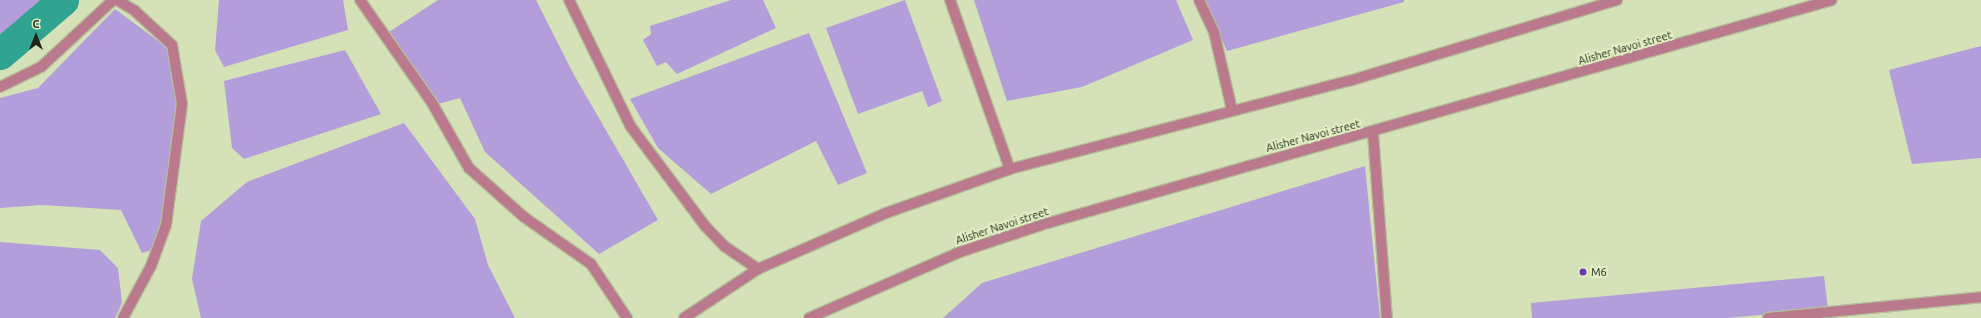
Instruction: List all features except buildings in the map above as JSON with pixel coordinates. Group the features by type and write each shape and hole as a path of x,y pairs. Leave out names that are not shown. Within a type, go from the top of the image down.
{"street":[{"path":"0,87 41,67 112,0"},
{"path":"117,0 135,11 172,45 182,104 166,225 151,266 123,318"},
{"path":"360,0 432,103 469,168 524,217 591,264 627,318"},
{"path":"569,0 631,127 705,226 724,246 758,269"},
{"path":"950,0 1010,169"},
{"path":"1199,0 1214,32 1232,110"},
{"path":"684,318 758,269 886,213 1010,169 1232,110 1349,81 1617,0"},
{"name":"Alisher Navoi street","path":"809,318 960,252 1041,225 1373,133 1832,0"},
{"path":"1373,133 1387,318"},
{"path":"1768,318 1981,297"}],"shaded area":[{"path":"0,0 58,0 0,50"},
{"path":"219,0 343,0 348,30 224,67 215,50"},
{"path":"438,0 536,0 574,75 658,220 599,254 485,152 460,98 438,104 389,32"},
{"path":"731,0 763,0 776,28 677,74 666,62 657,66 643,40 651,34 650,26"},
{"path":"905,0 942,101 928,107 922,91 858,114 826,28"},
{"path":"974,0 1176,0 1193,40 1082,87 1007,101"},
{"path":"1204,0 1404,0 1404,2 1227,51"},
{"path":"115,9 169,49 178,102 163,222 152,250 142,253 121,210 42,205 0,208 0,98 38,88"},
{"path":"809,33 867,173 838,185 816,141 711,194 658,148 630,99"},
{"path":"1981,46 1981,158 1912,164 1889,70"},
{"path":"345,50 381,114 244,159 232,148 224,81"},
{"path":"404,123 475,219 488,265 515,318 201,318 192,279 201,221 247,182"},
{"path":"1365,166 1380,318 943,318 982,283"},
{"path":"0,242 100,250 118,268 122,303 115,318 0,318"},
{"path":"1824,276 1828,309 1727,318 1532,318 1531,303"}],"waterway":[{"path":"0,54 63,0"}],"place":[{"name":"М6","path":"1583,272"}]}
